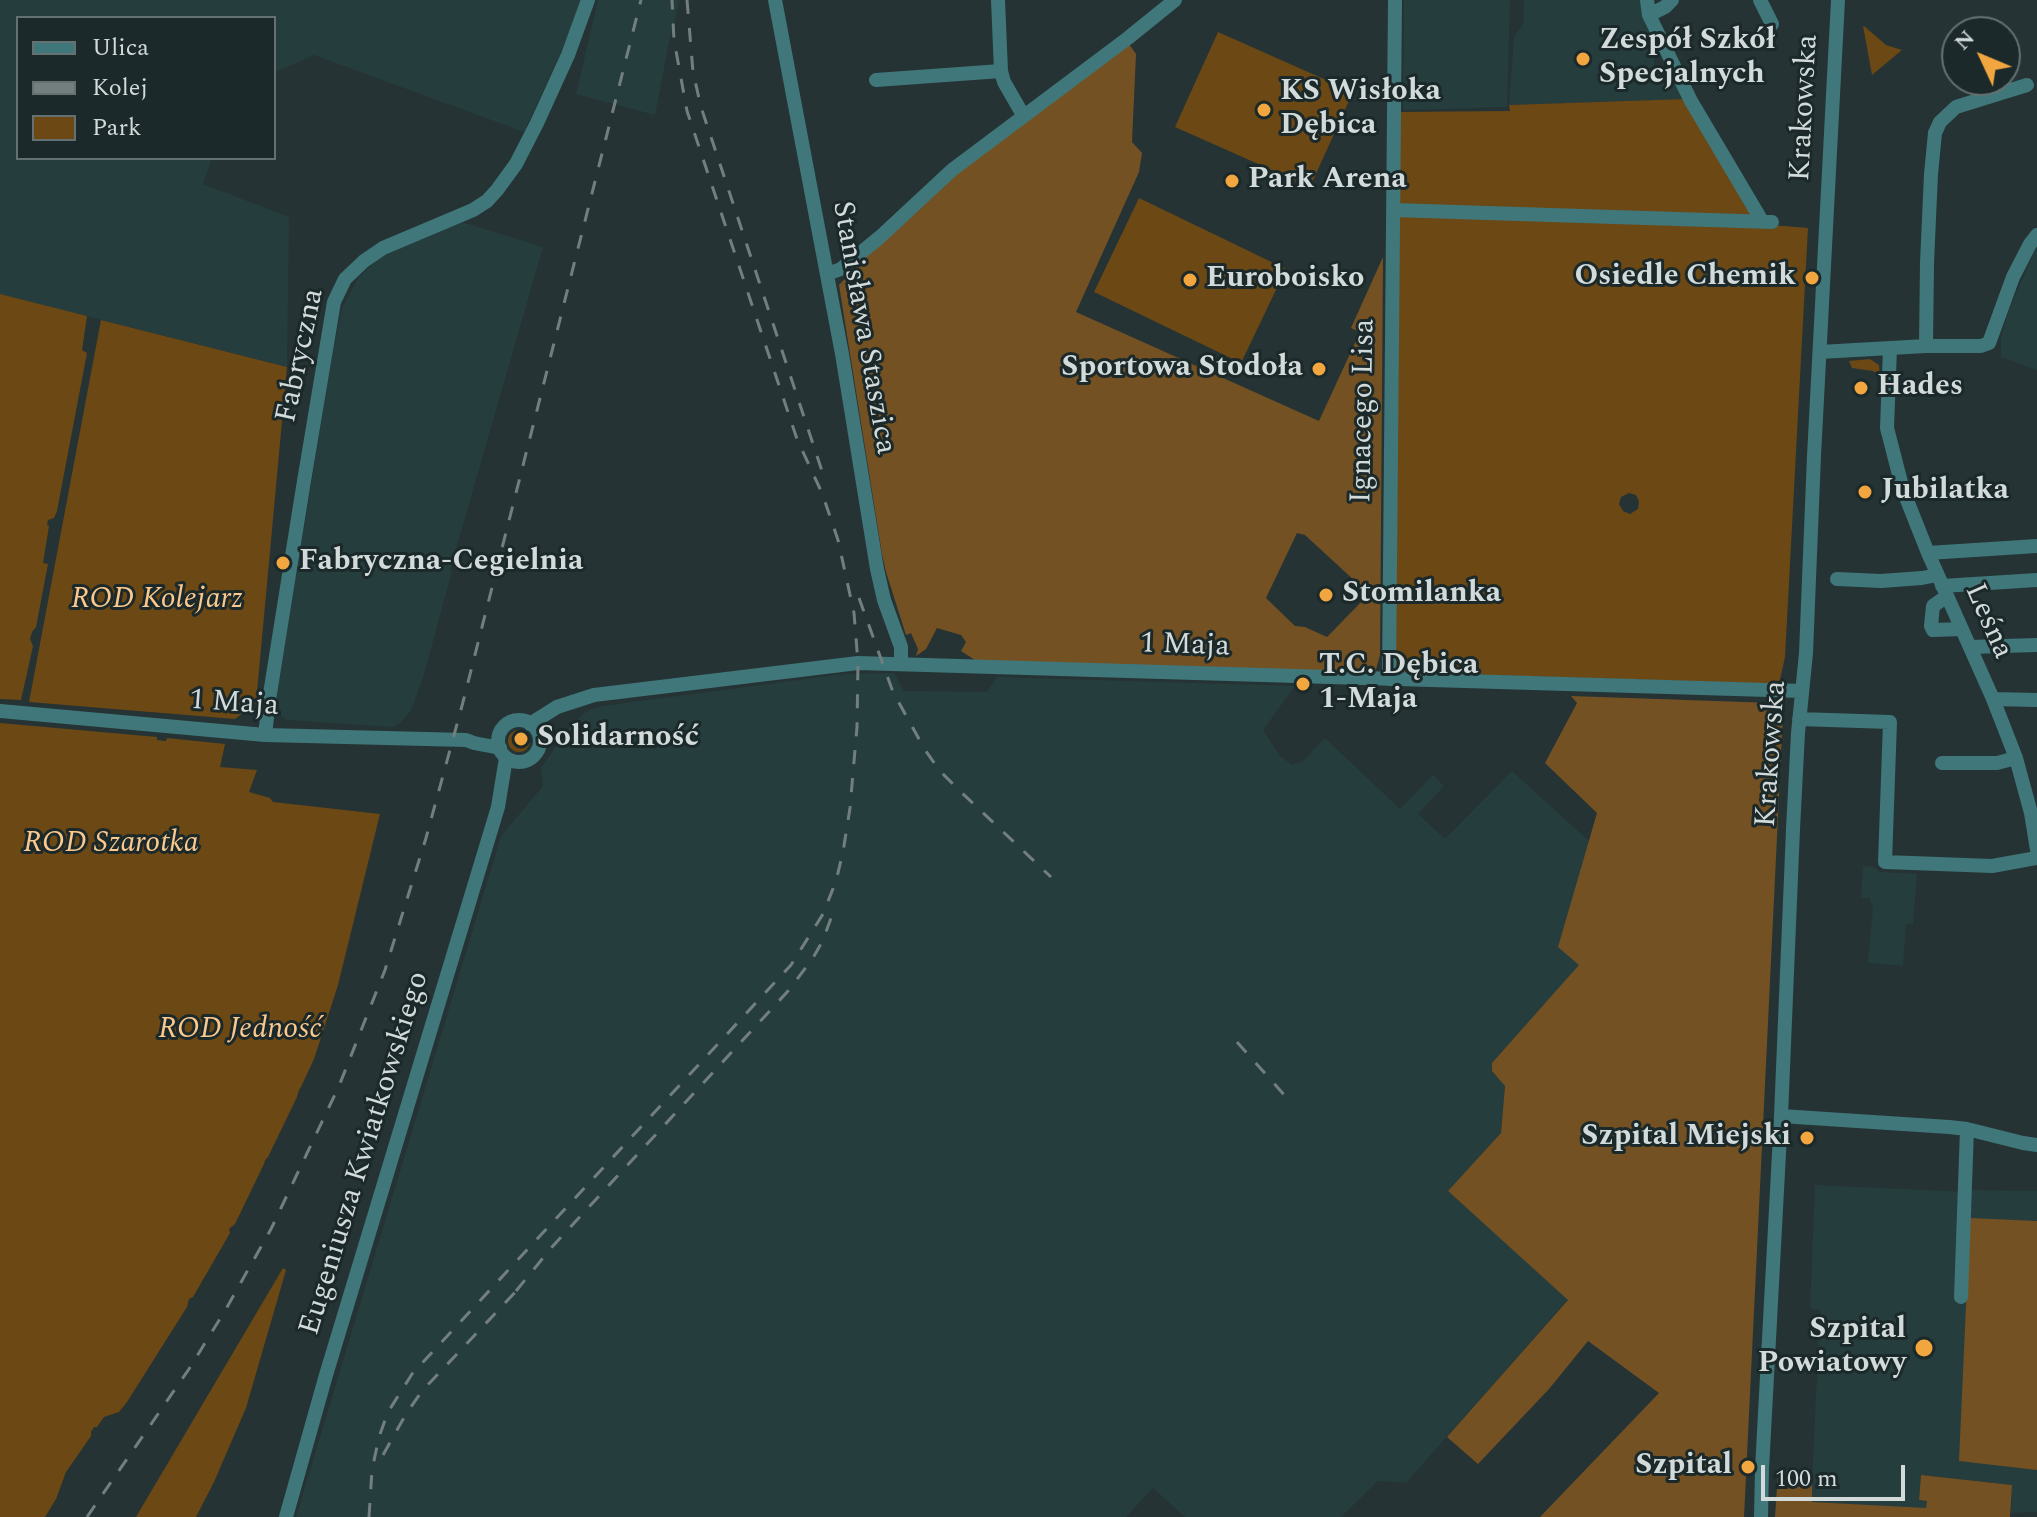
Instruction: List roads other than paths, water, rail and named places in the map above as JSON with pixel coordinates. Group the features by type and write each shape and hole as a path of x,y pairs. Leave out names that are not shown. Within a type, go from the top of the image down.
{"street":[{"name":"Fabryczna","path":"265,735 334,302 345,279 364,261 383,248 473,210 497,190 516,164 537,123 568,55 588,0"},
{"name":"Stanisława Staszica","path":"775,0 842,354 877,569 884,600 901,647 901,664"},
{"path":"998,0 1001,71 1023,115"},
{"path":"827,274 841,269 952,170 1175,0"},
{"name":"Ignacego Lisa","path":"1389,679 1395,0"},
{"path":"1393,210 1767,222 1745,192 1691,101 1648,7 1665,7 1672,0"},
{"path":"1760,0 1772,24"},
{"path":"1838,0 1851,0"},
{"name":"Krakowska","path":"1760,1515 1793,815 1806,653 1838,0"},
{"path":"876,80 1001,71"},
{"path":"1926,346 1927,263 1935,133 1940,122 1956,107 2027,85"},
{"path":"1820,352 1981,346 1989,343 2013,277 2037,235"},
{"name":"Leśna","path":"1890,348 1887,428 1903,490 2016,758 2037,850"},
{"name":"Leśna","path":"1928,553 2037,546"},
{"path":"1837,579 1881,581 1922,578 1942,586 2037,580"},
{"path":"1942,586 1933,606 1931,626 1933,630 1962,629"},
{"path":"1970,647 2037,645"},
{"name":"1 Maja","path":"534,729 571,704 594,695 858,663 1802,691"},
{"path":"1993,699 2037,700"},
{"name":"1 Maja","path":"0,711 265,735 466,740 507,750"},
{"path":"1799,719 1890,722 1885,862 1992,866 2037,858"},
{"path":"507,750 511,722 521,721 534,729"},
{"name":"Eugeniusza Kwiatkowskiego","path":"286,1517 498,807 507,750 532,758 539,747 534,729"},
{"path":"1942,763 1997,763 2016,758"},
{"path":"1781,1116 1967,1129 2037,1145"},
{"path":"1961,1297 1967,1129"}],"railway":[{"path":"87,1517 189,1369 271,1229 339,1086 385,970 426,838 463,702 641,0"},
{"path":"369,1517 372,1470 379,1437 388,1412 412,1374 791,965 823,914 843,852 857,727 858,663 854,613 838,540 822,493 797,439 687,111 674,40 672,0"},
{"path":"687,0 693,72 701,107 822,471"},
{"path":"859,598 893,692 925,750 940,771 1051,877"},
{"path":"516,1291 552,1247 789,990 813,958 834,910"},
{"path":"1237,1042 1287,1098"},
{"path":"383,1455 422,1391 522,1285"}],"place":[{"name":"Zespół Szkół Specjalnych","path":"1583,59"},
{"name":"KS Wisłoka Dębica","path":"1264,110"},
{"name":"Park Arena","path":"1232,181"},
{"name":"Osiedle Chemik","path":"1812,278"},
{"name":"Euroboisko","path":"1190,280"},
{"name":"Sportowa Stodoła","path":"1319,369"},
{"name":"Hades","path":"1861,388"},
{"name":"Jubilatka","path":"1865,492"},
{"name":"Fabryczna-Cegielnia","path":"283,563"},
{"name":"Stomilanka","path":"1326,595"},
{"name":"T.C. Dębica 1-Maja","path":"1303,684"},
{"name":"Solidarność","path":"521,739"},
{"name":"Szpital Miejski","path":"1807,1138"},
{"name":"Szpital Powiatowy","path":"1924,1348"},
{"name":"Szpital","path":"1748,1467"}],"park label":[{"name":"ROD Kolejarz","path":"157,601"},
{"name":"ROD Szarotka","path":"111,845"},
{"name":"ROD Jedność","path":"240,1031"}]}
